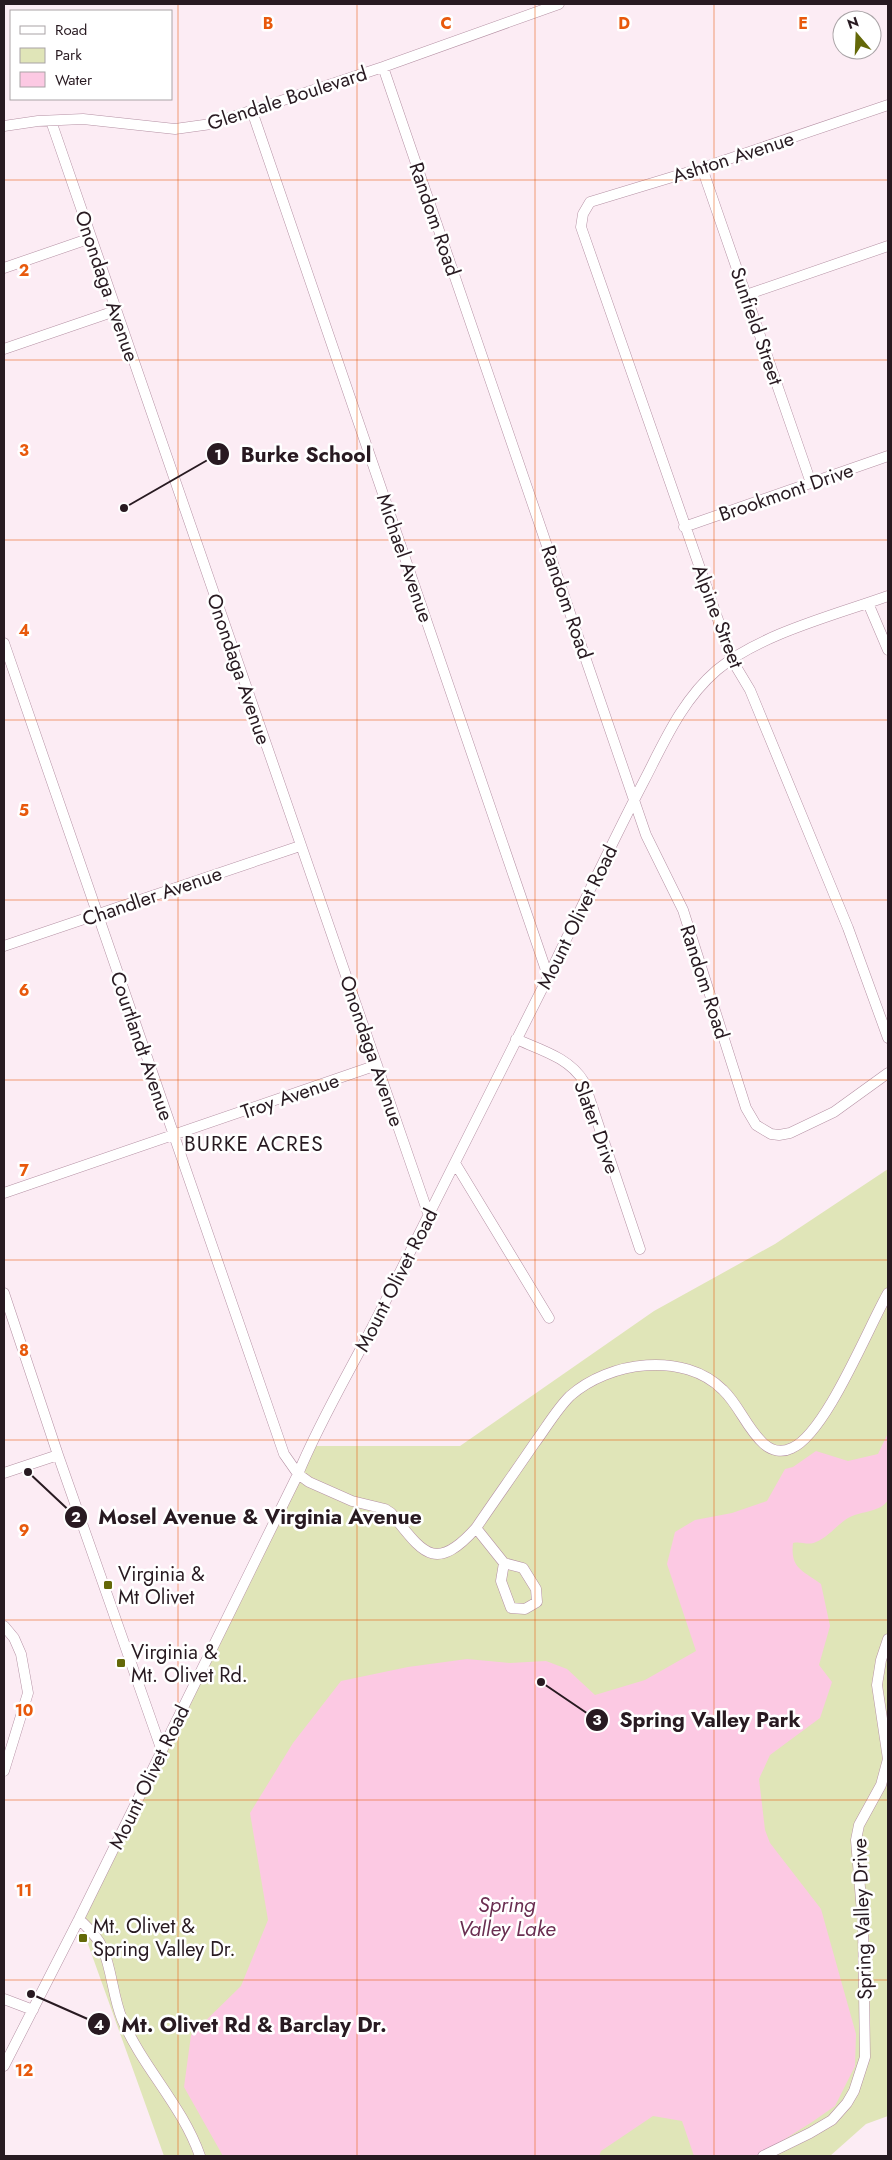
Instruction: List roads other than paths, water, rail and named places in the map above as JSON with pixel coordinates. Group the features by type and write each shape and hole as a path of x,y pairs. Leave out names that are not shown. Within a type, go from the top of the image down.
{"street":[{"name":"Glendale Boulevard","path":"4,126 51,120 97,120 151,127 184,128 212,124 383,67 559,4"},
{"name":"Random Road","path":"383,67 649,842 683,910 746,1108 751,1118 762,1130 780,1135 790,1133 812,1124 841,1107 888,1074"},
{"name":"Ashton Avenue","path":"583,214 590,202 702,168 888,105"},
{"name":"Michael Avenue","path":"252,111 548,976"},
{"name":"Onondaga Avenue","path":"51,120 115,311 429,1216"},
{"name":"Sunfield Street","path":"702,168 811,483"},
{"name":"Alpine Street","path":"583,214 581,227 684,527 732,660 750,690 848,928 888,1038"},
{"path":"4,268 91,238"},
{"path":"746,295 888,246"},
{"path":"4,349 115,311"},
{"name":"Brookmont Drive","path":"684,527 888,456"},
{"name":"Mount Olivet Road","path":"4,2066 80,1919 310,1446 429,1216 634,799 684,706 717,670 750,647 888,596"},
{"path":"868,603 888,650"},
{"name":"Courtlandt Avenue","path":"4,643 284,1454 298,1474"},
{"name":"Chandler Avenue","path":"4,946 300,846"},
{"name":"Slater Drive","path":"516,1039 563,1060 579,1074 584,1082 640,1249"},
{"name":"Troy Avenue","path":"4,1193 377,1065"},
{"path":"455,1163 549,1318"},
{"path":"4,1293 58,1455 162,1750"},
{"path":"298,1474 309,1482 352,1501 385,1509 394,1517 415,1544 429,1553 445,1553 462,1543 476,1528 562,1404 578,1390 598,1378 629,1368 663,1365 676,1366 708,1378 730,1397 762,1442 777,1451 792,1448 808,1435 826,1413 888,1293"},
{"path":"4,1473 58,1455"},
{"path":"476,1528 504,1563 523,1568 536,1589 538,1602 525,1609 511,1608 501,1580 504,1563"},
{"path":"4,1626 14,1638 21,1654 28,1693 4,1771"},
{"name":"Spring Valley Drive","path":"763,2156 823,2126 840,2112 854,2091 865,2057 863,1924 856,1840 859,1825 881,1785 888,1759 877,1685 881,1660 888,1639"},
{"path":"80,1919 96,1937 103,1949 122,2018 135,2045 183,2118 200,2156"},
{"path":"4,1999 33,2010"}],"water":[{"name":"Spring Valley Lake","path":"888,1433 888,1500 885,1504 876,1509 850,1517 816,1542 810,1544 793,1543 796,1564 803,1572 821,1584 830,1626 819,1665 832,1682 820,1718 770,1755 759,1779 765,1830 770,1843 821,1909 856,2034 855,2066 835,2106 758,2156 694,2156 682,2121 653,2116 601,2151 599,2156 223,2156 184,2087 191,2035 241,1986 268,1920 250,1813 293,1743 341,1681 408,1667 467,1659 510,1663 546,1661 567,1669 595,1695 645,1680 696,1651 667,1564 675,1532 695,1520 732,1513 767,1501 785,1469 793,1467 816,1451 848,1461 878,1454"}],"place":[{"name":"Burke School","path":"124,508"},
{"name":"Mosel Avenue & Virginia Avenue","path":"28,1472"},
{"name":"Virginia & Mt Olivet","path":"108,1585"},
{"name":"Virginia & Mt. Olivet Rd.","path":"121,1663"},
{"name":"Spring Valley Park","path":"541,1682"},
{"name":"Mt. Olivet & Spring Valley Dr.","path":"83,1938"},
{"name":"Mt. Olivet Rd & Barclay Dr.","path":"31,1994"}],"district":[{"name":"BURKE ACRES","path":"254,1144"}]}
